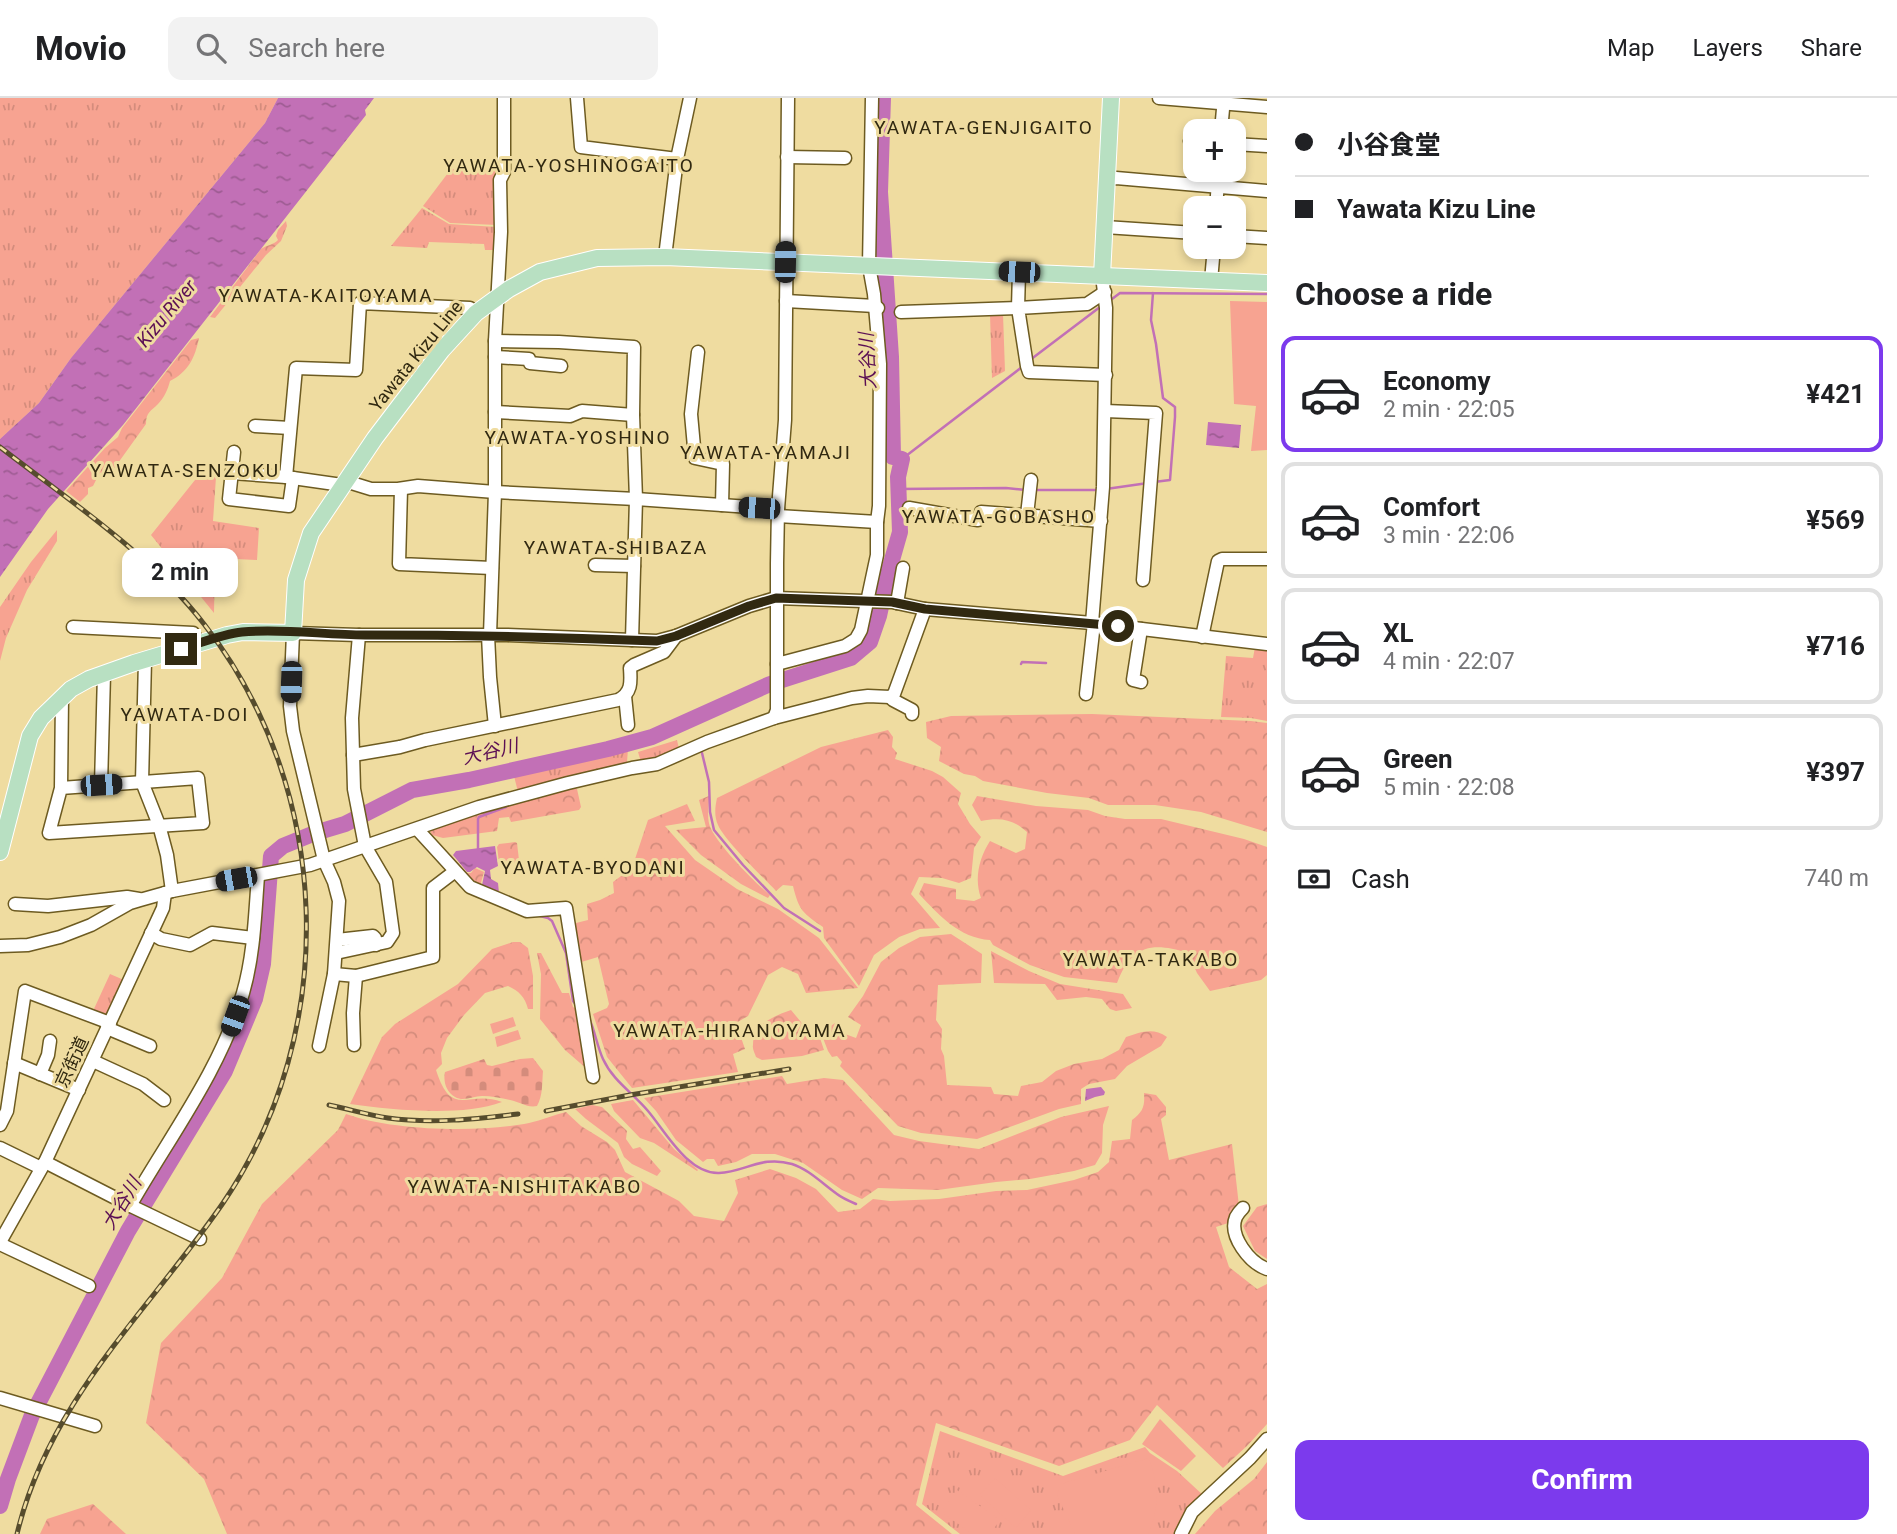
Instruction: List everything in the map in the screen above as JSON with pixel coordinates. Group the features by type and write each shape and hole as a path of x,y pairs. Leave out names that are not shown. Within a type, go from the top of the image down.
{"main road":[{"path":"1105,293 1111,98"},
{"name":"Yawata Kizu Line","path":"293,633 296,580 311,533 343,483 442,349 476,313 497,297 540,272 597,258 665,257 1019,272 1105,293 1211,281 1267,283"},
{"path":"0,852 30,736 41,718 71,689 104,674 199,643 243,632 293,633"}],"street":[{"path":"495,726 489,635 495,492 495,341 501,232 500,180 504,172 504,98"},
{"path":"577,98 581,147 677,159"},
{"path":"665,257 677,159 690,98"},
{"path":"774,718 778,710 778,513 785,420 788,98"},
{"path":"778,666 845,646 856,639 868,602 877,555 880,364 871,266 872,98"},
{"path":"1159,98 1223,101 1267,107"},
{"path":"1222,119 1223,101"},
{"path":"1246,145 1267,146"},
{"path":"787,157 845,158"},
{"path":"1107,180 1116,178 1267,191"},
{"path":"1217,196 1218,182"},
{"path":"1105,227 1183,232"},
{"path":"1246,237 1267,238"},
{"path":"1211,281 1213,259"},
{"path":"1019,272 1018,308 1030,372 1105,375"},
{"path":"900,310 1087,304 1105,293"},
{"path":"1086,694 1103,489 1105,293"},
{"path":"786,301 876,307"},
{"path":"234,452 229,499 289,506 290,428 296,368 356,370 360,303 470,308 476,313"},
{"path":"495,341 559,342 635,348 633,415 636,499 632,640"},
{"path":"698,352 684,413 695,458 723,464 722,505"},
{"path":"495,357 529,359 530,363 561,366"},
{"path":"495,412 570,416 582,411 633,415"},
{"path":"1105,411 1156,413 1143,580"},
{"path":"255,426 290,428"},
{"path":"232,473 343,483 371,489 418,486 636,499 722,505 877,522"},
{"path":"1027,515 1031,487"},
{"path":"401,489 399,564 492,568"},
{"path":"909,508 978,520 981,512 1101,520"},
{"path":"1202,637 1218,561 1267,559"},
{"path":"595,565 634,566"},
{"path":"894,603 903,568"},
{"path":"319,1046 334,974 339,901 334,881 324,860 293,731 290,706 293,633 489,635 657,641 776,598 894,603 925,609 1093,623 1267,644"},
{"path":"0,946 44,942 91,925 140,900 324,860 479,807 568,783 657,764 707,742 774,718 852,698 890,696 894,694 925,609"},
{"path":"73,627 193,633 199,643"},
{"path":"1141,629 1133,680 1141,682"},
{"path":"336,946 376,945 387,942 393,933 386,882 365,846 356,799 353,693 359,635"},
{"path":"628,726 625,696 631,684 631,668 664,652 676,636"},
{"path":"145,660 142,782 159,825 167,855 169,892"},
{"path":"101,785 104,674"},
{"path":"353,755 618,700 625,696"},
{"path":"890,696 912,710 912,714"},
{"path":"61,788 198,778 203,823 50,833 61,788 62,697"},
{"path":"417,829 470,887 527,911 566,908 593,1077"},
{"path":"334,974 356,976 433,957 433,888 454,872"},
{"path":"130,1206 187,1115 227,1039 250,962 259,875"},
{"name":"京街道","path":"0,1243 43,1165 169,892"},
{"path":"15,904 48,906 127,897 140,900"},
{"path":"87,901 91,925"},
{"path":"151,933 162,939 190,945 212,933 253,938"},
{"path":"354,1045 356,976"},
{"path":"0,1125 7,1111 25,990 150,1046"},
{"path":"40,1074 48,1055 50,1041"},
{"path":"93,1061 143,1084 164,1100"},
{"path":"14,1063 79,1090"},
{"path":"0,1148 43,1165 200,1239"},
{"path":"1243,1208 1236,1217 1235,1230 1247,1255 1258,1266 1267,1269"},
{"path":"0,1243 89,1286"},
{"path":"0,1398 95,1426"},
{"path":"1181,1534 1192,1512 1267,1440"}],"green space":[{"path":"0,98 278,98 265,123 71,358 39,403 0,439"},
{"path":"451,169 497,171 497,225 450,223 423,206"},
{"path":"422,208 449,224 497,227 496,250 485,250 484,244 429,242 427,248 391,246"},
{"path":"286,221 287,226 281,241 266,255 215,318 210,317 261,249 278,240 278,230"},
{"path":"1230,301 1267,302 1267,450 1251,451 1256,406 1234,404"},
{"path":"1003,314 1005,371 992,378 990,315"},
{"path":"199,338 190,364 170,381 162,399 149,412 146,424 113,470 104,476 100,472 93,486 88,488 88,494 80,502 66,491 118,437 122,428 191,340"},
{"path":"203,470 216,477 213,521 259,528 257,560 215,558 214,613 151,535"},
{"path":"57,530 57,541 27,590 6,638 0,661 0,607"},
{"path":"1255,647 1267,649 1267,721 1221,717 1226,656 1253,658"},
{"path":"1092,714 1267,723 1267,832 1201,812 1155,805 1108,805 1089,798 983,781 939,761 941,747 927,738 926,722 951,716"},
{"path":"888,730 893,737 892,747 897,753 895,759 932,771 961,793 958,804 981,837 974,848 971,878 959,883 942,878 919,877 911,894 940,928 920,929 899,937 874,955 859,986 824,938 823,927 800,906 793,886 783,885 776,891 728,840 717,822 716,805 717,798 821,747"},
{"path":"677,740 679,749 641,762 638,752"},
{"path":"628,749 627,762 621,767 518,792 514,776"},
{"path":"575,788 581,807 579,810 511,822 509,817 499,818 497,831 443,838 432,835 430,830 508,804"},
{"path":"709,796 708,817 711,829 738,864 770,895 768,898 741,884 701,855 676,830 706,827 699,800"},
{"path":"977,796 1036,806 1088,810 1125,819 1161,819 1267,847 1267,975 1261,980 1210,991 1197,973 1188,953 1153,947 1136,954 1129,961 1117,983 1064,977 1030,965 993,945 990,940 959,930 919,894 924,883 956,889 956,899 974,901 981,898 979,869 990,841 1016,853 1025,849 1027,832 1017,824 1000,819 981,821 972,805"},
{"path":"687,804 695,821 665,826 695,860 737,889 778,909 819,938 858,988 806,993 798,974 782,967 768,975 748,1016 736,1023 745,1049 733,1054 738,1072 632,1088 607,1057 593,1014 607,1008 609,1004 598,957 578,963 572,924 588,920 587,904 614,893 613,882 632,868 648,820"},
{"path":"515,842 518,862 499,862 499,844"},
{"path":"451,855 467,873 471,873 475,868 484,872 480,886 446,856"},
{"path":"951,934 982,954 981,983 938,985 936,1020 942,1029 941,1049 947,1085 991,1087 994,1094 1018,1096 1021,1086 1042,1082 1056,1071 1074,1064 1102,1059 1119,1050 1126,1037 1152,1031 1167,1037 1161,1046 1127,1066 1115,1079 1089,1084 1081,1089 1081,1104 1059,1109 977,1139 921,1133 898,1126 840,1066 842,1062 837,1056 832,1057 821,1033 835,1023 845,1034 856,1038 861,1025 848,1017 881,962 920,937"},
{"path":"520,942 528,948 533,976 533,1009 528,1009 521,995 508,986 485,993 447,1038 441,1053 442,1064 436,1070 442,1085 455,1099 490,1099 502,1102 486,1107 448,1111 350,1104 382,1037 395,1024 458,984 492,949"},
{"path":"991,951 1060,984 1123,994 1132,1008 1116,1011 1110,1009 1102,999 1086,997 1057,1000 1045,984 994,983"},
{"path":"537,953 541,953 562,993 569,993 573,1007 578,1010 587,1069 565,1050 540,1019 541,974"},
{"path":"110,974 124,980 108,1017 93,1011"},
{"path":"791,1010 809,1038 820,1038 824,1050 802,1056 762,1060 756,1057 754,1038 761,1026"},
{"path":"513,1017 516,1026 493,1034 490,1024"},
{"path":"518,1030 521,1039 497,1047 495,1037"},
{"path":"533,1058 543,1071 537,1106 489,1096 458,1098 449,1092 444,1079 445,1072 484,1059 487,1065 492,1066"},
{"path":"782,1076 787,1084 824,1078 843,1080 894,1135 979,1149 1061,1117 1109,1106 1103,1125 1102,1153 1095,1165 1074,1171 938,1190 878,1188 862,1199 842,1190 803,1163 775,1154 752,1154 736,1162 718,1166 714,1159 703,1162 676,1140 644,1098"},
{"path":"1144,1093 1156,1095 1166,1107 1166,1115 1161,1119 1169,1160 1232,1144 1239,1206 1231,1222 1216,1227 1229,1267 1257,1289 1267,1284 1267,1424 1223,1468 1157,1405 1130,1440 1059,1466 936,1423 916,1505 952,1534 227,1534 204,1479 146,1423 161,1343 222,1278 262,1204 338,1130 346,1114 388,1124 462,1129 529,1123 566,1112 615,1150 625,1172 679,1201 694,1216 724,1221 738,1193 735,1180 770,1169 796,1178 816,1189 838,1212 860,1209 873,1199 939,1199 996,1191 1027,1190 1074,1180 1098,1172 1109,1162 1112,1141 1130,1139 1132,1120 1142,1108"},
{"path":"633,1100 674,1149 697,1171 654,1143 640,1138 614,1111 611,1104"},
{"path":"592,1105 602,1107 627,1131 626,1139 633,1149 640,1147 661,1171 657,1176 632,1164 624,1157 618,1143 575,1109"},
{"path":"1267,1204 1267,1259 1255,1251 1243,1226 1257,1207"},
{"path":"1160,1419 1196,1456 1181,1471 1142,1444"},
{"path":"940,1431 1063,1476 1145,1447 1204,1496 1175,1534 960,1534 922,1504"},
{"path":"1149,1458 1154,1477 1156,1506 1148,1534 1075,1534 1057,1495 1061,1484"},
{"path":"1267,1462 1267,1534 1195,1534 1215,1511 1254,1479"},
{"path":"995,1478 1031,1510 1016,1528 980,1495"},
{"path":"957,1490 1000,1520 990,1534 973,1534 941,1512"},
{"path":"93,1504 126,1534 40,1534 47,1519"}],"water":[{"name":"Kizu River","path":"278,98 374,98 365,110 366,115 123,425 48,509 0,577 0,439 39,403 71,358 265,123"},
{"path":"1208,422 1241,425 1239,448 1206,445"},
{"path":"495,846 498,866 490,870 491,879 498,883 499,893 482,885 485,871 477,867 467,872 453,855 456,851"},
{"path":"1101,1087 1104,1095 1085,1101 1086,1089"}],"waterway":[{"name":"大谷川","path":"0,1506 32,1415 128,1231 225,1071 255,999 263,964 271,856 283,846 345,824 412,790 469,780 652,737 770,684 851,658 870,642 900,532 898,477 902,459 893,457 891,357 880,192 883,98"},
{"path":"1108,302 1120,293 1267,294"},
{"path":"1153,293 1151,320 1163,398 1175,407 1170,480 1154,482"},
{"path":"1030,360 1100,307"},
{"path":"902,459 1022,367"},
{"path":"1106,489 1148,483"},
{"path":"898,489 1026,490"},
{"path":"1032,490 1099,490"},
{"path":"1021,664 1046,663"},
{"path":"702,753 709,782 710,812 714,830 784,908 820,931"},
{"path":"478,849 479,817 506,807"},
{"path":"540,916 552,921 566,953 573,1001 576,1005"},
{"path":"589,1018 601,1054 612,1074 648,1111 678,1150 697,1167 719,1173 772,1161 792,1164 856,1204"}],"railway":[{"path":"0,447 81,508 159,574 204,624 247,689 278,760 298,834 306,910 303,987 288,1063 261,1135 223,1203 76,1399 52,1441 32,1486 17,1534"},
{"path":"546,1111 789,1069"},
{"path":"329,1105 381,1117 421,1121 518,1114"}],"district":[{"name":"YAWATA-GENJIGAITO","path":"984,127"},
{"name":"YAWATA-YOSHINOGAITO","path":"569,165"},
{"name":"YAWATA-KAITOYAMA","path":"326,295"},
{"name":"YAWATA-YOSHINO","path":"578,437"},
{"name":"YAWATA-YAMAJI","path":"766,452"},
{"name":"YAWATA-SENZOKU","path":"185,470"},
{"name":"YAWATA-GOBASHO","path":"999,516"},
{"name":"YAWATA-SHIBAZA","path":"616,547"},
{"name":"YAWATA-DOI","path":"185,714"},
{"name":"YAWATA-BYODANI","path":"593,867"},
{"name":"YAWATA-TAKABO","path":"1151,959"},
{"name":"YAWATA-HIRANOYAMA","path":"730,1030"},
{"name":"YAWATA-NISHITAKABO","path":"525,1186"}],"route":[{"path":"181,649 243,632 507,635 657,641 776,598 892,602 925,609 1118,626"}]}
